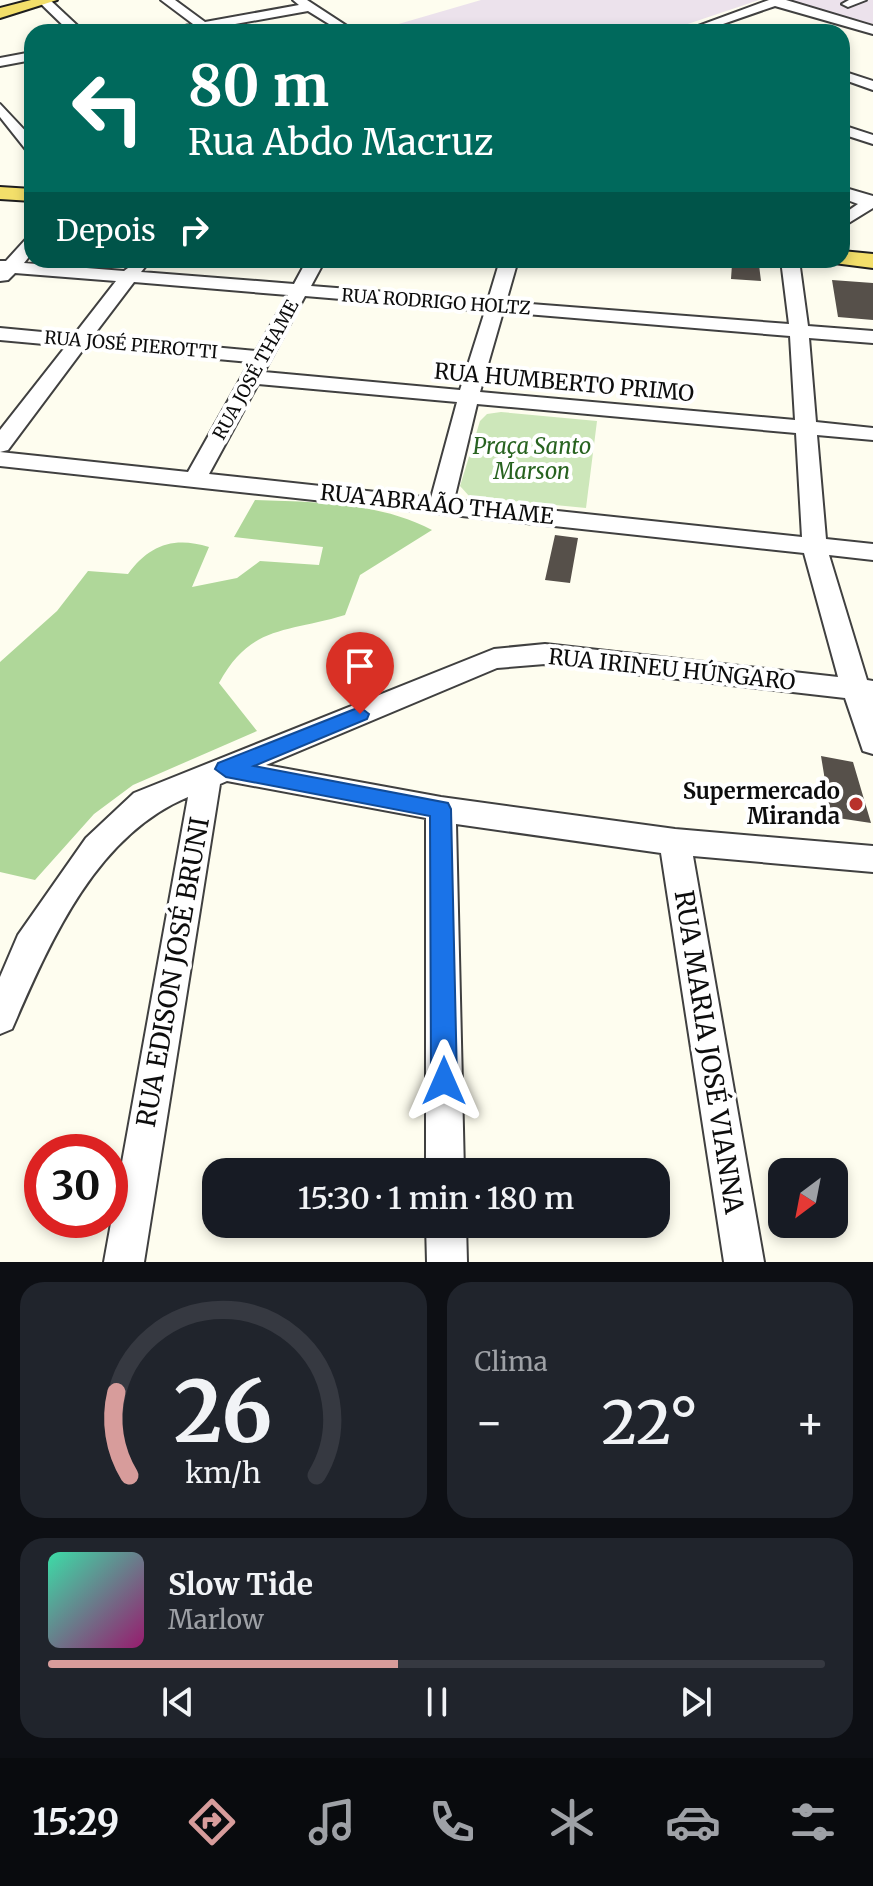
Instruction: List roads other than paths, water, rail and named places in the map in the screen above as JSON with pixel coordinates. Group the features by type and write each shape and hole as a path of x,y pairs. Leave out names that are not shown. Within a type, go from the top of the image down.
{"main road":[{"path":"0,13 46,1"},
{"path":"0,193 24,194"},
{"path":"850,259 873,261"}],"street":[{"path":"167,0 200,24"},
{"path":"46,1 69,24"},
{"path":"711,24 777,1 873,30"},
{"path":"226,24 304,4 337,24"},
{"path":"0,62 24,58"},
{"path":"850,78 873,86"},
{"path":"0,108 7,127 24,141"},
{"path":"850,132 873,140"},
{"path":"850,195 872,202"},
{"path":"850,217 872,202"},
{"path":"3,270 24,250"},
{"path":"0,445 7,424 134,268"},
{"name":"RUA RODRIGO HOLTZ","path":"3,270 134,268 299,291 873,337"},
{"name":"RUA JOSÉ THAME","path":"195,480 312,268"},
{"path":"441,505 468,398 507,268"},
{"path":"791,268 799,331 814,543 864,690 873,743"},
{"name":"RUA JOSÉ PIEROTTI","path":"0,334 262,357"},
{"name":"RUA HUMBERTO PRIMO","path":"251,377 873,434"},
{"name":"RUA ABRAÃO THAME","path":"0,459 814,543 873,552"},
{"name":"RUA IRINEU HÚNGARO","path":"0,1017 30,946 97,847 145,802 494,659 545,654 864,690"},
{"path":"216,773 675,842 873,859"},
{"name":"RUA EDISON JOSÉ BRUNI","path":"124,1262 216,773"},
{"path":"441,809 445,1158"},
{"name":"RUA MARIA JOSÉ VIANNA","path":"675,842 744,1262"},
{"path":"446,1238 447,1262"}],"place":[{"name":"Supermercado Miranda","path":"856,804"}],"park label":[{"name":"Praça Santo Marson","path":"532,458"}]}
